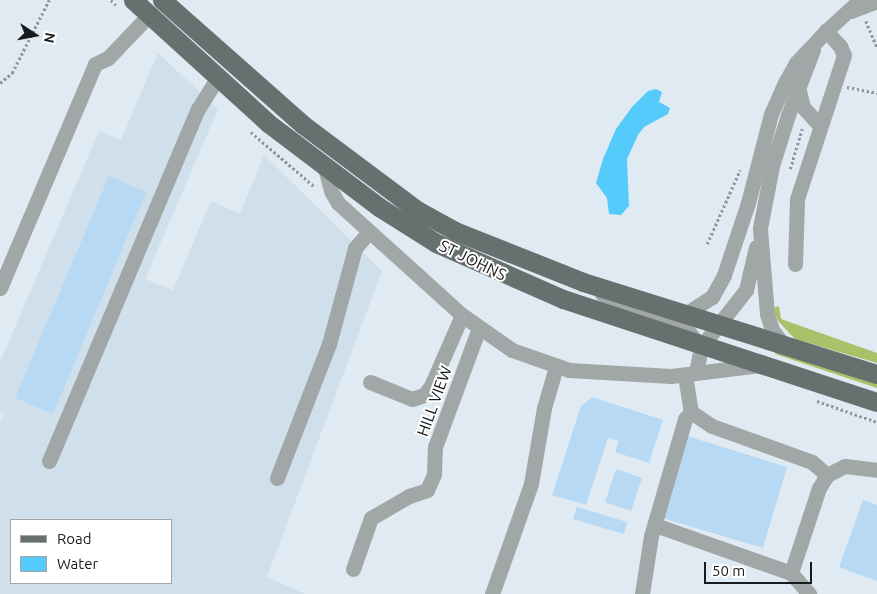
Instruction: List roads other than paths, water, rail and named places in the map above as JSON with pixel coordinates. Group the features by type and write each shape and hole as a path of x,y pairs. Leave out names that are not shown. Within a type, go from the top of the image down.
{"main road":[{"name":"ST JOHNS","path":"133,0 217,78 325,168 436,243 504,275 701,347 764,364 877,402"},
{"name":"ST JOHNS","path":"162,0 302,124 417,210 497,250 583,282 877,374"},
{"path":"717,324 735,344 764,364"}],"street":[{"path":"687,313 712,297 724,275 748,203 771,114 796,63 821,36 860,0"},
{"path":"849,12 877,1"},
{"path":"0,288 95,64 108,58 149,15"},
{"path":"636,593 641,559 655,525 685,419 691,412 690,374 701,347 717,324 746,290 772,166 798,87 821,36"},
{"path":"794,264 797,199 819,125 844,55 840,46 821,36"},
{"path":"49,461 198,109 217,78"},
{"path":"798,87 803,106 819,125"},
{"path":"325,168 331,191 338,203 462,314 512,350 556,367 690,374 764,364"},
{"path":"760,228 766,314 772,330 783,344"},
{"path":"277,478 329,344 355,248 369,232"},
{"path":"583,282 611,300 684,326 701,347"},
{"path":"712,297 717,324"},
{"path":"370,382 412,399 424,395 431,386 462,314"},
{"name":"HILL VIEW","path":"353,569 372,518 409,496 427,490 434,474 435,447 479,328"},
{"path":"492,594 531,484 544,408 556,367"},
{"path":"691,412 712,426 812,462 827,475"},
{"path":"791,573 819,488 827,475 845,466 877,470"},
{"path":"655,525 791,573 809,594"}],"water":[{"path":"656,89 662,92 659,102 670,108 668,114 644,127 638,135 627,159 629,206 621,215 609,214 607,198 596,183 603,159 616,129 632,107 648,91"}]}
